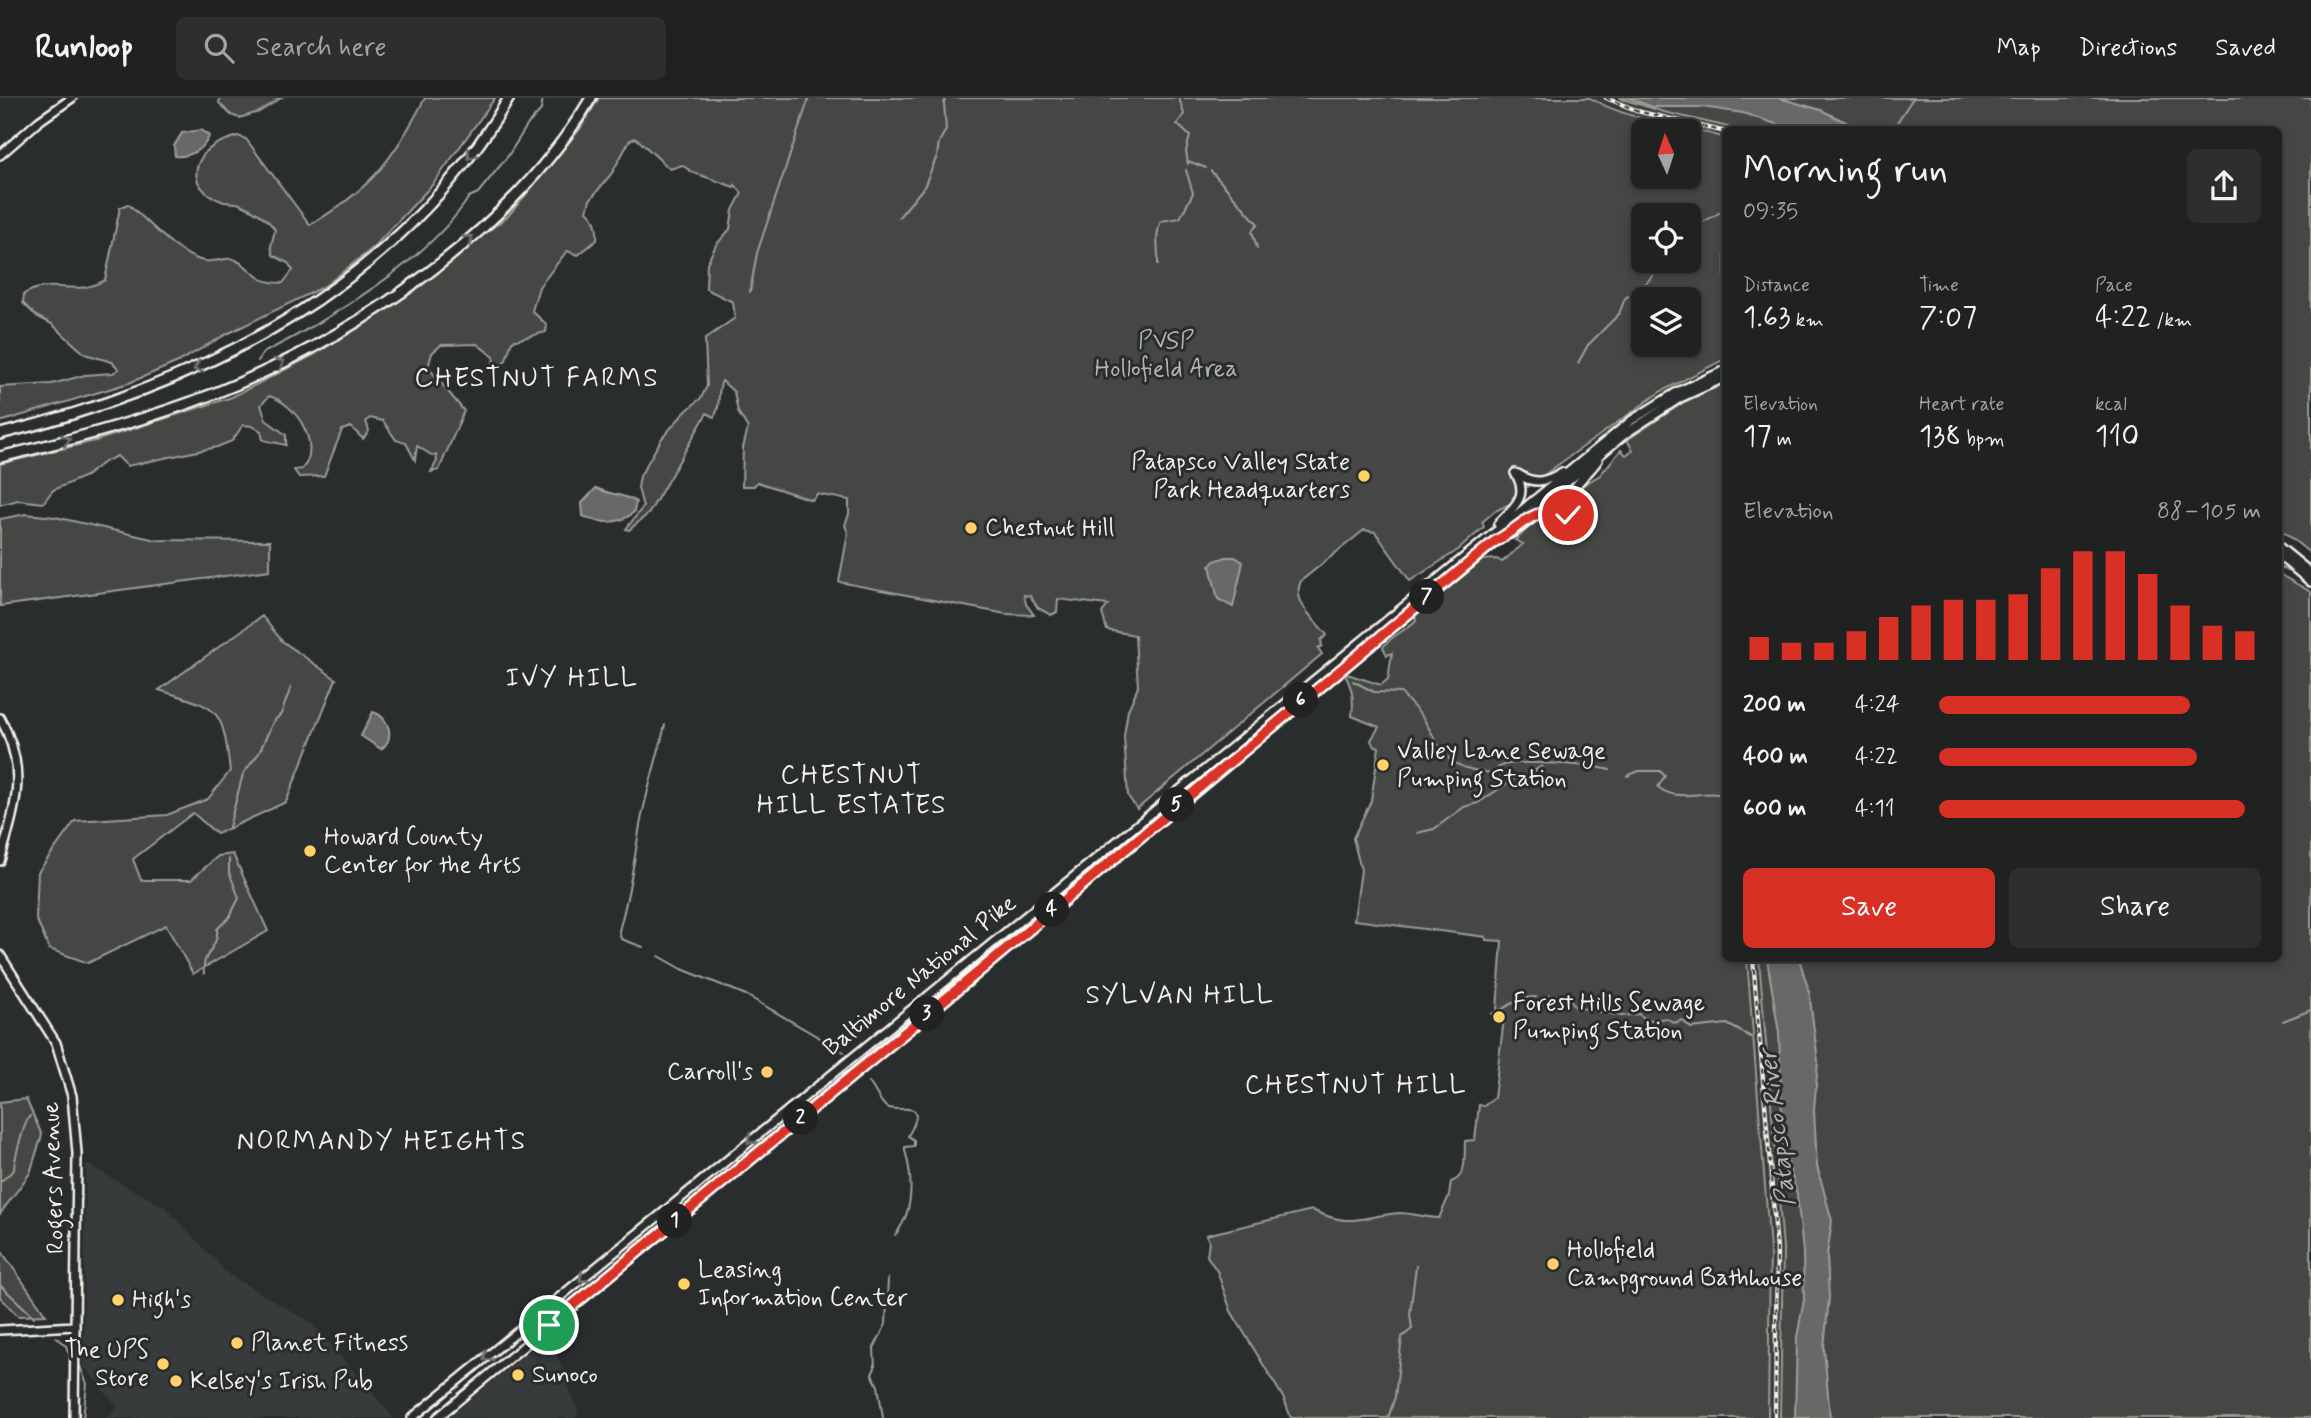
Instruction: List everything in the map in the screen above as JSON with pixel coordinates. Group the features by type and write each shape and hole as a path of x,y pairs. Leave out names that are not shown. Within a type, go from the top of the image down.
{"highway":[{"path":"0,434 94,408 170,380 229,352 316,302 370,263 421,215 478,146 509,98"},
{"path":"0,457 99,432 215,393 284,361 354,322 423,276 498,212 554,150 591,98"}],"main road":[{"path":"0,155 39,121 72,98"},
{"name":"Baltimore National Pike","path":"412,1418 1583,459 1677,391 1722,372"},
{"name":"Baltimore National Pike","path":"438,1418 1603,452 1667,406 1722,379"},
{"path":"1494,542 1542,511 1552,511 1573,523 1566,507 1569,494 1593,468 1603,452"},
{"path":"1483,542 1522,497 1522,487 1515,473 1529,480 1546,481 1583,459"},
{"path":"2282,549 2311,573"},
{"path":"2282,558 2311,582"},
{"path":"0,718 15,751 18,781 14,810 0,861"},
{"name":"Rogers Avenue","path":"0,955 56,1043 72,1096 77,1153 74,1418"},
{"path":"0,1330 75,1326"}],"shaded area":[{"path":"1590,98 1619,98 1696,119 1640,119"},
{"path":"1628,98 1779,98 1821,110 1854,126 1782,126 1743,113 1702,107 1653,107"},
{"path":"1701,120 1727,126 1722,126 1722,137 1701,133"},
{"path":"201,130 209,136 200,149 190,154 175,156 174,146 182,133"},
{"path":"596,488 636,502 634,512 623,519 610,522 583,516 582,503"},
{"path":"1235,557 1243,562 1233,607 1218,599 1210,566 1214,561"},
{"path":"373,712 383,718 389,728 388,740 381,749 361,736"},
{"path":"1747,962 1759,962 1783,1248 1780,1418 1768,1418 1770,1249"},
{"name":"Patapsco River","path":"1767,962 1800,962 1809,991 1818,1061 1814,1110 1817,1166 1832,1221 1827,1255 1829,1298 1824,1348 1830,1418 1795,1418 1797,1337 1804,1300 1803,1252 1797,1194 1783,1146 1779,1033"},
{"path":"86,1164 165,1207 229,1275 312,1323 394,1418 106,1418 118,1408 83,1365"},
{"path":"541,1341 553,1344 579,1414 575,1418 448,1418"}],"green space":[{"path":"220,98 281,98 259,112 239,118 231,115 219,103"},
{"path":"425,98 495,98 433,184 374,247 325,286 225,335 178,362 129,383 0,422 0,387 52,384 85,375 113,373 119,369 112,362 85,354 52,324 36,316 23,303 24,294 34,289 83,287 105,280 120,208 128,204 181,251 191,256 205,261 236,260 265,281 283,283 293,270 288,263 273,255 271,246 275,230 264,218 250,209 238,203 224,202 205,192 196,176 202,156 210,148 226,140 238,136 246,139 310,225 349,199 378,171 402,139"},
{"name":"PVSP Hollofield Area","path":"599,98 1590,98 1623,113 1645,119 1631,119 1631,189 1701,189 1701,131 1722,137 1722,361 1660,392 1513,497 1512,503 1495,511 1482,522 1484,527 1458,550 1410,581 1375,532 1364,530 1301,581 1299,596 1302,603 1327,635 1321,640 1322,646 1318,648 1322,654 1137,809 1128,796 1124,736 1128,710 1138,687 1135,635 1107,630 1102,613 1108,605 1058,599 1057,612 1051,615 1038,608 1030,596 1024,595 1026,604 1034,615 1006,614 839,582 848,533 845,525 849,514 849,500 817,494 812,500 757,482 754,486 742,486 743,448 748,428 738,412 734,392 722,381 714,417 707,413 649,513 629,530 626,529 643,507 638,488 640,476 662,438 701,398 707,386 705,339 735,318 733,302 706,289 707,263 716,245 730,229 733,210 742,193 735,185 734,187 692,172 682,165 670,169 636,138 630,140 612,173 590,200 587,211 596,224 597,240 578,255 567,251 539,287 532,311 547,325 546,332 512,341 506,360 497,370 492,370 494,357 477,344 441,345 432,353 428,367 464,411 439,470 431,472 437,461 436,455 433,456 417,446 415,460 406,443 396,440 383,421 370,418 366,421 369,431 363,439 351,427 342,430 324,476 299,477 294,470 302,469 308,460 310,449 304,426 289,407 269,396 261,405 266,420 286,435 286,445 263,440 261,431 243,425 232,441 217,447 127,466 117,456 86,476 53,490 43,503 18,500 0,505 0,464 95,441 232,397 314,355 389,308 509,215 580,129"},
{"path":"1619,98 2311,98 2311,554 2282,530 2282,126 1724,126"},
{"path":"1722,384 1722,962 1747,962 1770,1249 1768,1418 1291,1418 1284,1399 1231,1311 1217,1271 1207,1256 1209,1241 1206,1235 1312,1210 1347,1220 1400,1213 1439,1218 1449,1196 1451,1182 1463,1171 1465,1141 1475,1140 1479,1105 1484,1106 1494,1098 1504,1019 1497,1010 1502,941 1354,920 1361,870 1353,838 1371,801 1379,747 1373,745 1371,740 1379,727 1352,716 1352,694 1344,673 1381,685 1388,679 1392,653 1387,655 1383,647 1416,620 1415,614 1482,560 1497,559 1502,562 1523,544 1515,540 1532,524 1542,518 1553,518 1571,503 1582,486 1600,475 1621,450 1626,455 1633,450 1627,440 1684,402"},
{"path":"26,514 55,517 156,540 270,541 270,570 0,606 0,519"},
{"path":"2282,576 2311,592 2311,1418 1780,1418 1783,1248 1759,962 2282,962"},
{"path":"262,616 282,641 336,679 286,802 217,834 193,813 133,859 141,880 191,880 218,856 233,854 268,931 193,974 166,925 88,963 49,949 36,918 38,872 75,821 167,815 208,799 230,771 224,733 214,713 195,701 159,690"},
{"path":"26,1099 42,1135 30,1173 0,1214 0,1102"},
{"path":"0,1249 46,1315 18,1316 0,1297"}],"waterway":[{"path":"258,361 263,353 318,323 376,286 430,243 469,197 478,193 508,156 528,124 541,110 543,98"},
{"path":"750,292 757,253 809,98"},
{"path":"899,217 924,187 937,156 939,142 946,130 946,98"},
{"path":"1179,98 1184,114 1177,124 1190,136 1186,151 1188,164"},
{"path":"1895,126 1913,98"},
{"path":"1188,161 1206,168"},
{"path":"1158,264 1157,237 1161,221 1180,218 1193,193 1186,170"},
{"path":"1211,171 1258,224 1252,231 1257,248"},
{"path":"1701,223 1722,211"},
{"path":"1578,363 1588,345 1619,314 1625,298 1637,291 1655,273"},
{"path":"2282,569 2291,572"},
{"path":"1353,681 1374,692 1401,693 1424,719 1450,760 1466,768 1492,773 1509,764 1537,763 1610,770"},
{"path":"229,827 243,774 259,753 273,722 281,714 291,687"},
{"path":"643,947 621,939 619,931 644,804 665,725"},
{"path":"1417,833 1434,829 1464,807 1478,803 1517,777 1534,776 1535,770 1542,766"},
{"path":"1627,776 1639,771 1660,771 1665,776 1658,787 1666,792 1722,795"},
{"path":"204,974 205,960 217,936 217,929 229,918 239,898 229,872 229,859"},
{"path":"659,956 682,969 746,995 844,1052"},
{"path":"1549,995 1569,997 1575,1007 1622,1016 1639,1014 1651,1020 1666,1018 1674,1023 1682,1020 1691,1028 1727,1024 1751,1037"},
{"path":"1491,1014 1516,1001 1536,997"},
{"path":"2283,1021 2311,1010"},
{"path":"869,1082 885,1106 910,1109 916,1115 908,1136 914,1140 914,1146 905,1147 911,1183 909,1205 902,1225 895,1235"},
{"path":"0,1182 14,1170 20,1142 30,1116"},
{"path":"1388,1418 1395,1397 1402,1337 1412,1329 1410,1314 1416,1266"},
{"path":"883,1418 878,1386 872,1374 875,1368 874,1348 886,1324 888,1278"},
{"path":"0,1285 34,1317"},
{"path":"56,1337 66,1346 69,1354"},
{"path":"80,1366 87,1384 83,1418"}],"railway":[{"path":"1606,98 1641,112 1722,131"},
{"path":"1753,962 1777,1249 1775,1418"}],"place":[{"name":"Patapsco Valley State Park Headquarters","path":"1364,476"},
{"name":"Chestnut Hill","path":"971,528"},
{"name":"Valley Lane Sewage Pumping Station","path":"1383,765"},
{"name":"Howard County Center for the Arts","path":"310,851"},
{"name":"Forest Hills Sewage Pumping Station","path":"1499,1017"},
{"name":"Carroll's","path":"767,1072"},
{"name":"Hollofield Campground Bathhouse","path":"1553,1264"},
{"name":"Leasing Information Center","path":"684,1284"},
{"name":"High's","path":"118,1300"},
{"name":"Planet Fitness","path":"237,1343"},
{"name":"The UPS Store","path":"163,1364"},
{"name":"Sunoco","path":"518,1375"},
{"name":"Kelsey's Irish Pub","path":"176,1381"}],"district":[{"name":"CHESTNUT FARMS","path":"537,379"},
{"name":"IVY HILL","path":"572,679"},
{"name":"CHESTNUT HILL ESTATES","path":"852,791"},
{"name":"SYLVAN HILL","path":"1180,996"},
{"name":"CHESTNUT HILL","path":"1356,1086"},
{"name":"NORMANDY HEIGHTS","path":"382,1142"}],"route":[{"path":"549,1325 1494,542 1542,511 1552,511 1573,523 1568,515"}]}
